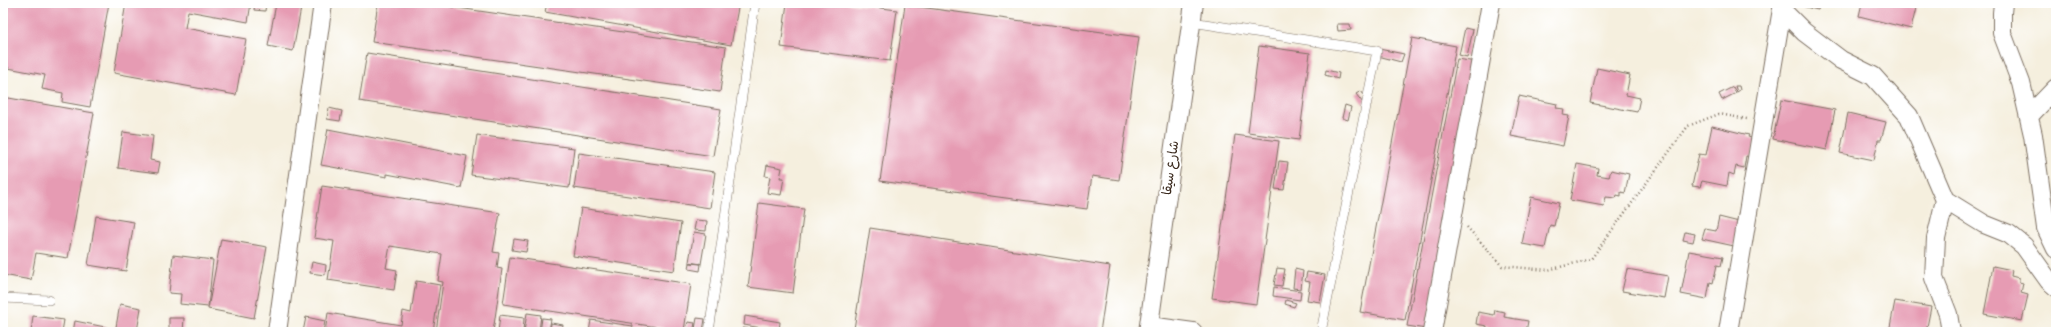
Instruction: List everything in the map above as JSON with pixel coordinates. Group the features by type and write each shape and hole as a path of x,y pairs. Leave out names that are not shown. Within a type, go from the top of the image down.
{"street":[{"path":"276,332 322,3"},
{"name":"شارع سيقا","path":"1148,329 1194,3"},
{"path":"1432,332 1491,3"},
{"path":"2003,3 2002,33 2021,83 2033,135 2046,228 2056,249"},
{"path":"1728,332 1783,7"},
{"path":"1783,7 1804,32 1841,60 1873,76 1909,116 1945,200 1984,224 2014,238 2024,246 2049,281 2056,287"},
{"path":"2029,116 2056,88"},
{"path":"1945,200 1936,238 1934,278 1948,314 1951,332"},
{"path":"1148,329 1193,332"}],"lane":[{"path":"709,332 755,3"},
{"path":"1192,22 1377,51 1321,332"},
{"path":"3,298 49,300"}],"path":[{"path":"1454,212 1502,266 1548,270 1591,259 1688,126 1719,114 1742,119 1764,119"}],"building":[{"path":"3,3 109,3 90,107 62,102 63,93 42,89 45,75 3,67"},
{"path":"126,3 251,3 248,22 188,11 185,28 246,39 236,95 114,73"},
{"path":"255,3 266,3 265,11 254,10"},
{"path":"378,3 424,3 726,47 720,92 372,42"},
{"path":"547,3 739,3 731,45 545,12"},
{"path":"787,3 844,3 897,10 890,61 781,47"},
{"path":"1789,3 1820,3 1818,10"},
{"path":"1862,3 1895,3 1916,8 1911,29 1859,16"},
{"path":"276,4 301,8 293,51 268,46"},
{"path":"905,5 1139,37 1119,180 1092,176 1087,209 880,181"},
{"path":"1337,24 1350,24 1351,30 1338,31"},
{"path":"1465,28 1473,30 1467,57 1459,55"},
{"path":"1412,38 1456,46 1405,320 1360,312"},
{"path":"1259,46 1310,53 1299,140 1248,133"},
{"path":"1379,49 1404,54 1401,62 1378,56"},
{"path":"367,53 721,109 713,156 359,101"},
{"path":"1457,59 1476,62 1426,329 1407,326"},
{"path":"1597,68 1630,75 1626,95 1640,98 1637,112 1590,103"},
{"path":"1326,70 1339,73 1338,79 1325,75"},
{"path":"1735,86 1739,86 1740,90 1737,92"},
{"path":"1733,87 1736,93 1722,100 1719,94"},
{"path":"1361,91 1367,99 1363,103 1356,94"},
{"path":"1519,96 1557,104 1556,108 1564,109 1563,115 1569,116 1563,146 1511,136"},
{"path":"3,97 94,113 68,258 36,253 31,280 3,275"},
{"path":"1781,100 1835,110 1827,150 1773,139"},
{"path":"1345,105 1351,107 1348,120 1342,118"},
{"path":"329,108 342,111 340,121 327,119"},
{"path":"1848,113 1886,122 1881,140 1878,140 1874,160 1840,153"},
{"path":"1712,126 1749,135 1748,137 1756,139 1752,157 1746,156 1744,168 1736,166 1734,175 1729,173 1727,186 1702,181 1700,187 1692,186 1699,154 1706,155"},
{"path":"328,129 467,156 461,188 387,174 387,177 321,165"},
{"path":"123,132 153,136 150,160 160,162 158,173 118,168"},
{"path":"477,135 574,148 569,188 471,175"},
{"path":"1235,135 1279,141 1256,304 1212,298"},
{"path":"579,153 715,172 710,208 574,188"},
{"path":"1279,161 1288,162 1284,190 1275,189"},
{"path":"1577,164 1598,168 1597,175 1609,177 1611,170 1629,174 1625,193 1621,192 1621,196 1617,195 1616,198 1606,197 1604,206 1570,200"},
{"path":"767,165 782,168 780,178 784,178 781,195 767,193 770,177 765,176"},
{"path":"322,186 500,213 493,252 499,253 497,268 502,269 493,332 436,332 443,282 438,281 442,254 390,246 386,268 397,270 394,290 328,280 334,241 314,238"},
{"path":"1531,197 1559,203 1554,226 1550,225 1545,248 1522,244"},
{"path":"759,203 804,209 793,293 748,287"},
{"path":"581,208 681,223 674,271 573,256"},
{"path":"96,216 134,222 126,271 88,265"},
{"path":"1719,217 1739,222 1734,246 1702,239 1705,229 1716,231"},
{"path":"696,220 707,221 706,231 694,230"},
{"path":"870,228 1110,266 1100,332 873,332 854,329"},
{"path":"694,232 706,234 701,264 689,262"},
{"path":"1685,232 1695,234 1693,242 1683,240"},
{"path":"221,239 267,247 254,318 208,309"},
{"path":"514,239 528,241 526,252 512,250"},
{"path":"1689,251 1723,257 1721,266 1717,265 1713,283 1710,282 1707,299 1681,294"},
{"path":"173,255 213,260 208,307 180,304 181,294 169,293"},
{"path":"510,257 691,284 684,331 503,304"},
{"path":"312,262 326,265 325,275 310,273"},
{"path":"690,263 701,264 700,271 689,269"},
{"path":"1993,266 2012,270 2011,276 2019,278 2019,282 2023,283 2021,293 2028,295 2022,321 1984,314"},
{"path":"1277,268 1285,269 1282,286 1274,285"},
{"path":"1295,269 1303,271 1301,289 1293,288"},
{"path":"1627,269 1668,276 1664,298 1622,291"},
{"path":"1307,272 1325,275 1320,302 1307,300 1310,282 1305,281"},
{"path":"416,281 440,285 433,332 325,332 328,313 401,325 403,311 411,313"},
{"path":"1274,287 1301,291 1300,300 1273,296"},
{"path":"1286,300 1296,303 1294,307 1285,304"},
{"path":"1895,301 1931,307 1926,332 1889,332"},
{"path":"120,304 141,308 137,331 116,327"},
{"path":"1495,310 1505,312 1504,317 1528,321 1526,332 1486,332 1487,326 1476,324 1478,312 1494,315"},
{"path":"527,313 541,315 539,332 524,332"},
{"path":"500,315 524,318 523,332 498,332"},
{"path":"33,316 64,320 62,332 31,332"},
{"path":"745,316 780,322 779,331 744,325"},
{"path":"306,317 325,321 323,332 303,332"},
{"path":"169,318 184,318 183,332 169,332"},
{"path":"542,318 551,319 549,332 540,332"},
{"path":"697,318 705,319 703,331 695,329"},
{"path":"591,320 633,326 632,332 589,332"},
{"path":"75,321 120,330 120,332 73,332"},
{"path":"688,322 695,323 693,332 685,332"},
{"path":"551,323 563,325 562,332 550,332"},
{"path":"743,328 764,331 764,332 742,332"}]}
